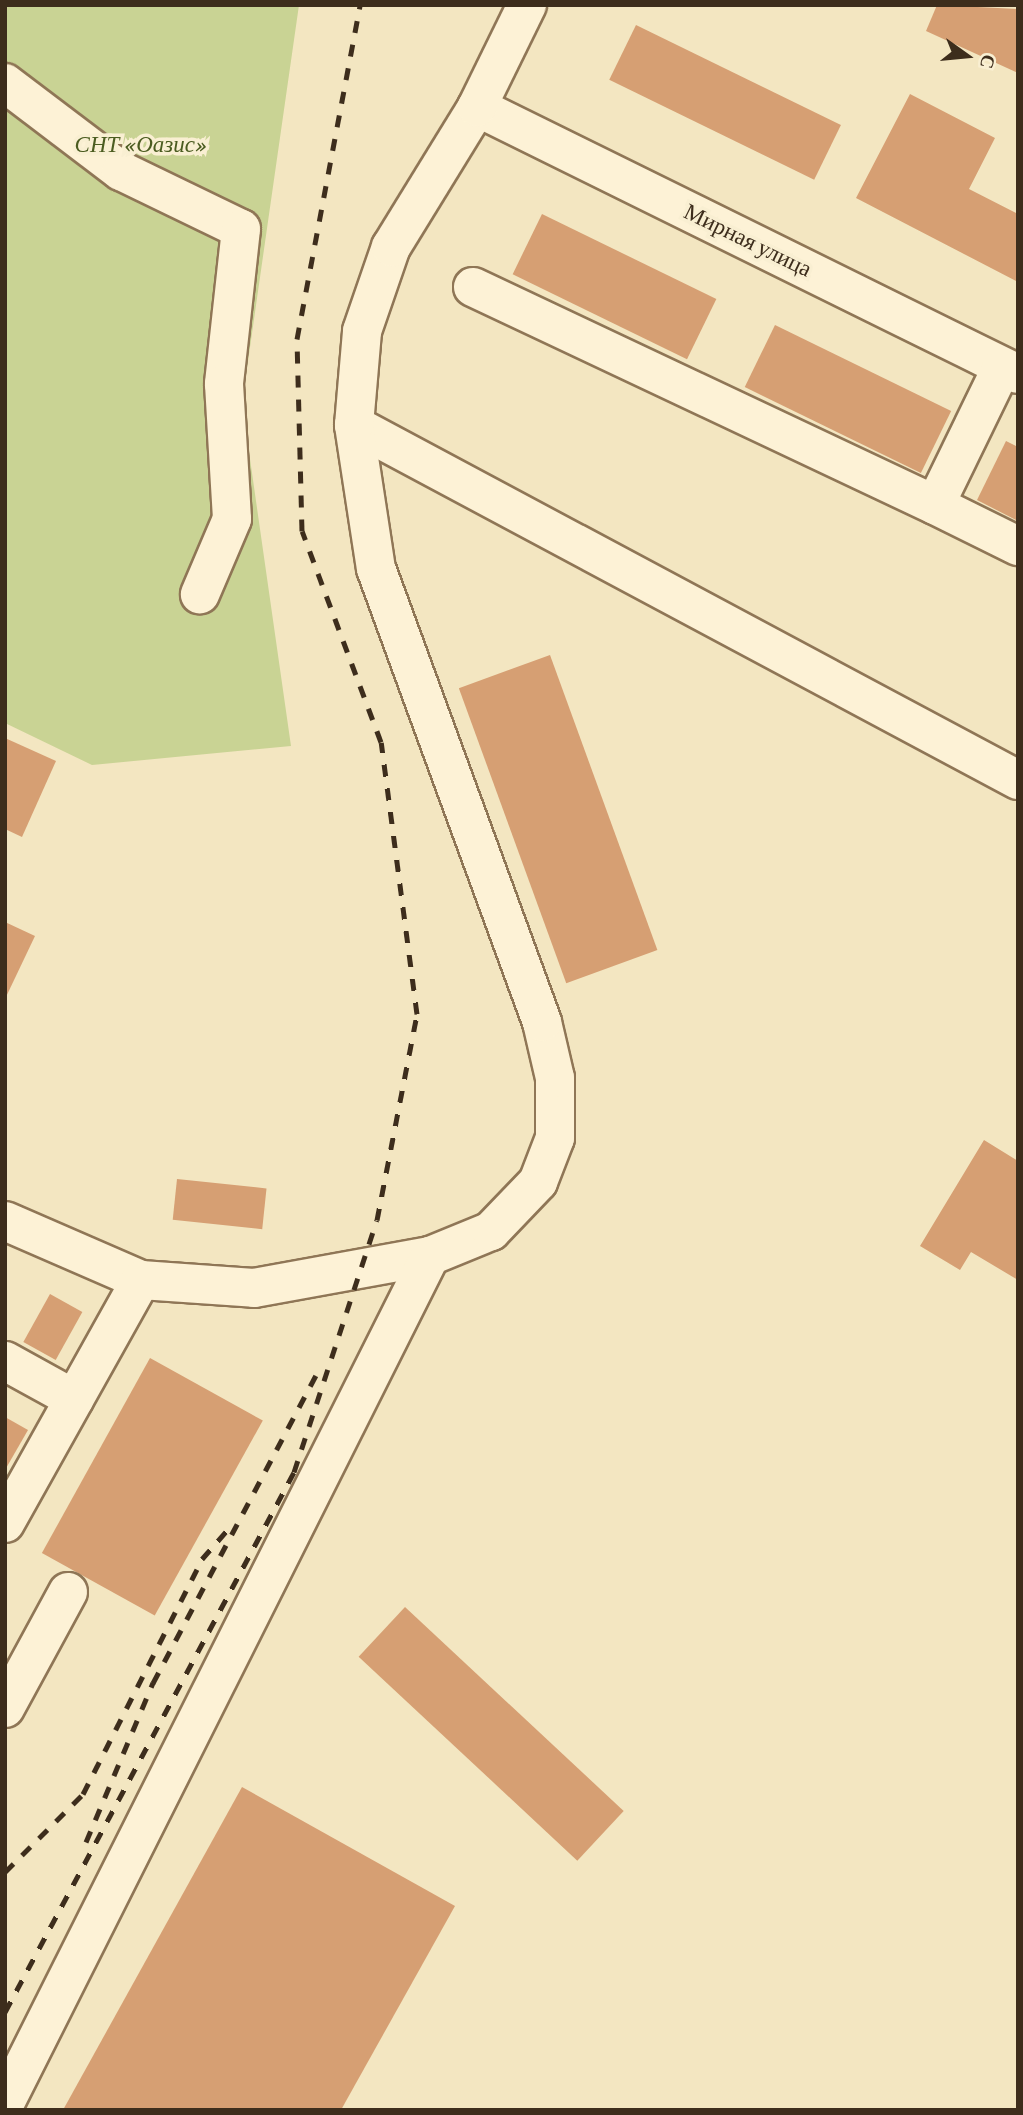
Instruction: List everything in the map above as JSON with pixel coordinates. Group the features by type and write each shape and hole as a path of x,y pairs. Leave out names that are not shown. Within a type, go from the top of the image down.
{"street":[{"path":"5,1221 141,1280 254,1288 430,1256 491,1231 538,1182 555,1138 555,1079 542,1021 376,569 354,425 362,331 391,247 477,107 527,5"},
{"path":"5,83 121,171 242,229 224,384 232,519 200,594"},
{"name":"Мирная улица","path":"477,107 1010,370"},
{"path":"473,287 1018,546"},
{"path":"935,505 1010,370"},
{"path":"354,425 1018,780"},
{"path":"5,2103 430,1256"},
{"path":"5,1522 141,1280"},
{"path":"5,1361 74,1399"},
{"path":"5,1708 68,1592"}],"green space":[{"name":"СНТ «Оазис»","path":"5,5 299,5 242,403 291,746 92,765 5,723"}],"building":[{"path":"937,5 1018,9 1018,73 926,31"},
{"path":"636,25 841,125 814,180 609,80"},
{"path":"910,94 995,138 969,189 1018,214 1018,282 856,198"},
{"path":"542,214 716,299 687,359 513,274"},
{"path":"775,325 951,411 921,473 745,387"},
{"path":"1006,441 1018,447 1018,521 977,500"},
{"path":"550,655 657,950 566,983 459,688"},
{"path":"5,738 56,761 22,837 5,829"},
{"path":"5,922 35,936 5,999"},
{"path":"984,1140 1018,1161 1018,1280 971,1252 960,1270 920,1246"},
{"path":"177,1179 267,1188 262,1229 173,1220"},
{"path":"50,1294 82,1312 56,1360 23,1342"},
{"path":"150,1358 263,1421 155,1616 42,1553"},
{"path":"5,1417 28,1430 5,1470"},
{"path":"405,1607 624,1811 577,1861 359,1657"},
{"path":"242,1787 455,1906 341,2110 63,2110"}],"railway":[{"path":"5,2012 294,1472 377,1220 417,1014 381,742 302,531 297,339 360,5"},
{"path":"86,1842 153,1683 319,1369"},
{"path":"5,1872 83,1794 202,1559 229,1528"}]}
